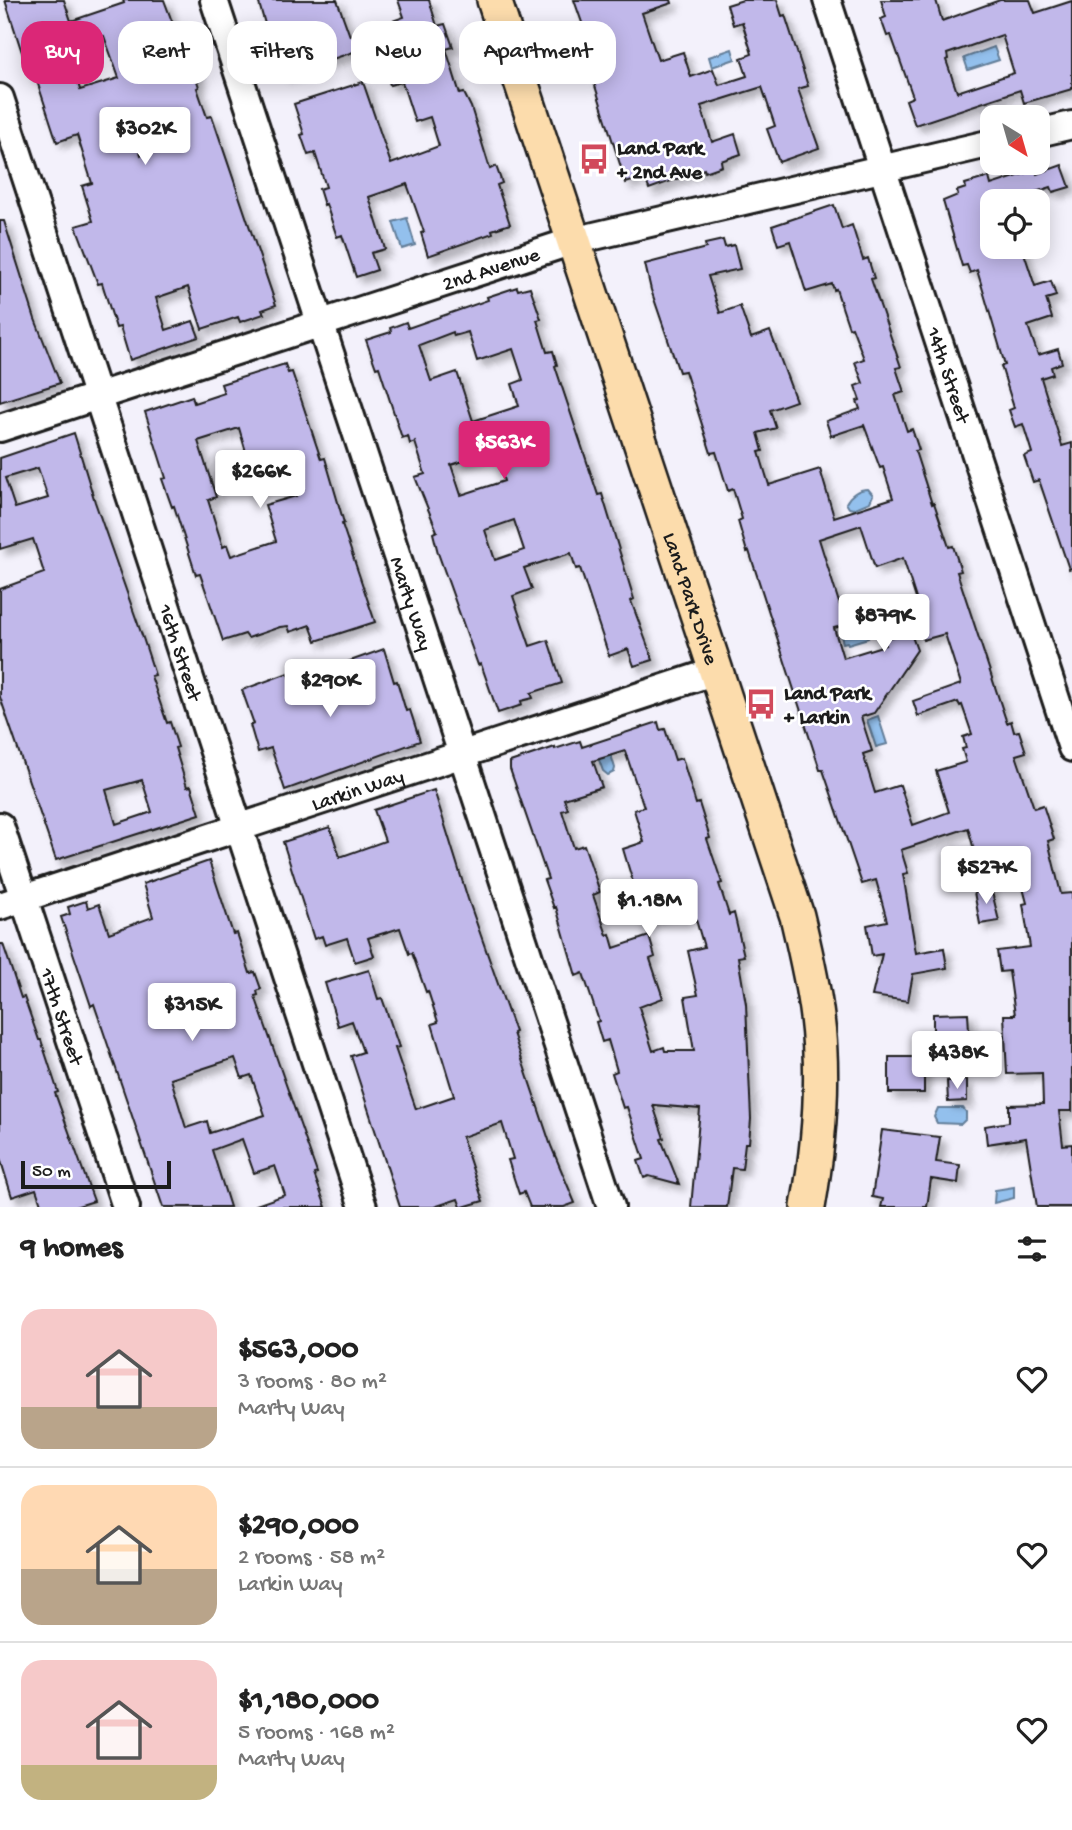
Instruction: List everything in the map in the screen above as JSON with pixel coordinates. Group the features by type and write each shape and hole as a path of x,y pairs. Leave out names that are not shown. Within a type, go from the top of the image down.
{"main road":[{"name":"Land Park Drive","path":"494,0 787,880 812,978 818,1021 818,1133 808,1207"}],"street":[{"name":"Marty Way","path":"214,0 611,1207"},
{"name":"14th Street","path":"827,0 1072,748"},
{"name":"16th Street","path":"0,98 363,1207"},
{"path":"1050,130 1072,125"},
{"name":"2nd Avenue","path":"0,428 573,241 980,146"},
{"name":"Larkin Way","path":"12,902 716,671"},
{"name":"17th Street","path":"0,825 12,902 126,1207"}],"water":[{"path":"994,47 999,60 968,70 964,58"},
{"path":"732,49 735,59 712,67 709,57"},
{"path":"407,218 415,245 402,249 393,222"},
{"path":"868,489 873,495 870,502 849,508 846,503 852,495"},
{"path":"863,625 868,638 843,643 840,633"},
{"path":"878,716 887,744 876,747 867,720"},
{"path":"608,745 615,768 614,772 608,775 603,771 595,749"},
{"path":"938,1108 963,1108 966,1119 961,1124 937,1123 934,1117"},
{"path":"1014,1187 1014,1198 994,1203 995,1190"}],"building":[{"path":"5,0 64,0 71,21 21,21 21,49"},
{"path":"123,0 164,0 172,21 118,21 118,75 104,36 104,21 71,21 124,3"},
{"path":"258,0 337,0 351,36 351,53 337,57 337,21 264,21"},
{"path":"398,0 429,0 435,21 393,21 404,17"},
{"path":"574,0 671,0 672,3 642,13 658,60 683,52 691,77 713,69 719,85 747,76 741,58 752,54 742,22 733,25 727,5 743,0 777,0 782,16 785,15 808,86 798,89 819,148 779,162 767,129 775,126 762,87 701,106 712,142 735,134 741,154 721,161 722,166 705,172 704,169 649,189 645,177 626,183 594,84 616,84 616,21 581,21"},
{"path":"881,0 936,0 942,21 1000,0 1030,0 1035,13 1072,1 1072,89 1024,103 1020,90 915,125 906,100 913,97 891,35 887,36 881,19 886,17","holes":["1002,35 1014,73 957,92 946,60 947,54"]},
{"path":"445,24 453,47 446,49 460,94 464,93 471,107 490,169 496,166 502,183 497,185 510,224 492,230 493,233 428,256 421,233 424,232 407,184 369,197 385,249 371,253 377,270 356,277 342,235 337,237 326,204 324,205 319,189 326,187 315,153 308,155 294,104 364,84 391,164 439,146 430,117 415,122 403,84 445,84"},
{"path":"118,78 118,84 198,84 207,117 212,116 276,305 262,310 264,314 240,322 238,317 202,329 188,287 156,298 166,330 193,321 199,337 130,360 120,327 116,328 102,283 98,284 76,226 93,221 82,186 92,183 77,135 57,142 38,84 78,84 80,90","holes":["163,115 173,144 141,155 132,125"]},
{"path":"1062,165 1070,187 1053,192 1051,187 980,189 980,259 1026,259 1035,286 1051,281 1056,296 1046,299 1052,318 1028,326 1038,355 1058,349 1062,363 1051,367 1053,374 1041,378 1062,446 1072,443 1072,568 1069,569 1039,480 1033,482 1024,456 1032,453 1023,424 1015,427 1009,410 1014,408 1001,366 1005,365 977,270 970,273 967,265 962,266 943,201 958,195 957,191 966,188 965,184 989,177 991,185 1021,175 1050,175 1050,169"},
{"path":"834,205 842,229 852,225 863,260 868,258 874,278 871,279 901,367 896,368 904,392 895,395 907,431 912,429 919,450 915,451 932,504 934,503 949,547 953,546 961,571 957,572 1007,723 1011,721 1014,732 1019,731 1026,752 1016,755 1034,808 1043,805 1054,839 1048,841 1061,894 1072,893 1072,1111 1059,1111 1063,1145 1072,1144 1072,1207 1037,1207 1026,1138 987,1144 985,1126 1009,1122 1009,1105 1043,1104 1042,1073 1007,1074 1004,1015 1015,1015 1009,971 1000,972 997,951 1030,947 1023,904 1027,903 1015,858 979,868 968,828 901,850 908,873 903,874 916,953 944,948 947,968 913,974 908,1001 872,996 882,954 872,956 867,925 887,921 876,880 862,884 823,770 820,770 749,551 747,552 738,521 742,519 733,489 728,491 716,452 711,453 685,371 679,372 651,290 645,264 706,248 705,244 723,240 725,247 734,245 740,269 708,276 720,313 740,306 751,338 770,331 796,401 770,410 776,428 758,433 763,451 759,452 769,485 820,469 834,517 893,498 883,467 880,468 864,425 831,436 826,421 860,409 855,386 863,383 855,362 864,359 852,327 849,328 836,289 834,290 832,284 806,292 790,241 778,245 772,226","holes":["861,525 875,568 903,558 918,605 913,606 923,640 945,634 961,684 913,701 918,716 958,702 962,705 972,734 963,737 966,748 962,749 966,762 936,771 949,812 913,825 900,785 875,793 863,754 872,751 861,717 874,713 917,650 910,631 884,639 885,645 843,658 834,628 846,625 819,539"]},
{"path":"0,221 4,221 35,319 60,383 0,402"},
{"path":"517,287 518,290 530,287 541,319 537,320 547,352 553,351 557,365 555,366 598,495 602,494 634,599 631,601 653,660 634,666 628,649 609,656 580,568 576,569 571,553 524,568 532,589 513,596 530,646 548,640 562,683 531,693 533,698 521,701 522,705 498,713 438,553 433,533 437,531 415,477 425,474 415,442 410,444 408,436 402,438 379,367 376,368 366,340 391,332 390,328 406,322 408,328 488,300 487,297","holes":["453,332 454,336 468,332 477,361 513,349 523,380 512,384 519,406 473,421 457,372 431,381 419,345","495,451 504,481 461,495 451,465","514,520 524,550 495,560 485,530"]},
{"path":"285,364 288,373 292,372 321,459 325,458 344,523 342,524 375,622 316,641 310,625 290,632 288,626 280,627 248,638 245,634 223,641 162,479 166,478 145,412 192,396 194,403 224,393 221,384","holes":["239,428 253,476 287,466 296,496 265,505 276,541 231,556 227,545 223,547 208,500 216,497 198,441"]},
{"path":"74,433 155,675 151,676 178,747 175,748 187,787 191,786 200,814 56,860 0,697 0,589 44,573 33,539 0,549 0,458","holes":["38,468 48,498 15,508 5,478","142,780 152,812 116,824 106,790"]},
{"path":"384,649 394,682 397,681 406,711 410,710 420,741 285,790 271,748 258,752 250,725 254,724 242,690 288,673 291,682"},
{"path":"658,722 660,730 665,729 675,760 682,758 696,804 699,803 710,838 707,839 722,883 719,884 729,915 734,913 744,956 738,957 746,1004 751,1119 749,1143 745,1143 742,1169 732,1168 727,1207 691,1207 700,1109 653,1105 664,1138 661,1139 679,1184 649,1176 644,1178 638,1161 644,1159 627,1107 623,1108 612,1073 617,1071 608,1040 602,1042 596,1022 599,1021 583,973 576,976 556,907 554,908 544,880 548,879 510,769 510,762 580,741 582,747","holes":["625,751 644,807 634,810 644,842 623,849 644,919 691,903 704,947 688,951 698,995 685,997 694,1051 665,1051 664,1047 653,1051 639,1007 663,998 650,959 655,957 649,936 614,948 593,895 600,892 584,845 574,848 562,811 568,809 564,799 602,787 593,761"]},
{"path":"434,790 551,1146 575,1203 564,1207 530,1207 524,1192 519,1194 508,1160 513,1159 502,1123 462,1137 483,1201 463,1207 458,1199 434,1207 400,1207 351,1056 363,1052 352,1021 338,1026 325,983 369,970 378,999 382,998 399,1047 395,1048 416,1109 454,1096 432,1024 438,1022 428,991 426,992 412,953 409,954 400,928 368,938 374,956 355,962 347,938 325,945 322,936 314,939 283,842 330,827 340,857 385,841 374,810"},
{"path":"209,861 233,934 237,933 250,973 255,972 261,989 255,996 317,1173 314,1174 326,1207 257,1207 256,1205 285,1195 275,1166 254,1173 242,1139 212,1150 230,1207 163,1207 94,1004 91,1006 61,917 70,914 68,907 86,901 88,908 99,904 109,933 153,917 143,884","holes":["235,1058 242,1078 251,1075 265,1115 210,1133 207,1121 186,1128 171,1079"]},
{"path":"991,888 999,921 980,924 974,892"},
{"path":"0,944 3,944 21,998 24,997 41,1040 58,1092 55,1093 94,1201 75,1207 42,1207 36,1189 12,1197 0,1158"},
{"path":"968,1013 969,1031 933,1033 933,1014"},
{"path":"889,1057 924,1057 924,1093 889,1093"},
{"path":"967,1080 967,1101 948,1102 947,1081"},
{"path":"882,1130 940,1137 936,1162 960,1165 958,1183 931,1179 927,1207 881,1207 883,1199 872,1197"}],"place":[{"name":"Land Park + 2nd Ave","path":"594,159"},
{"name":"Land Park + Larkin","path":"761,704"}]}
